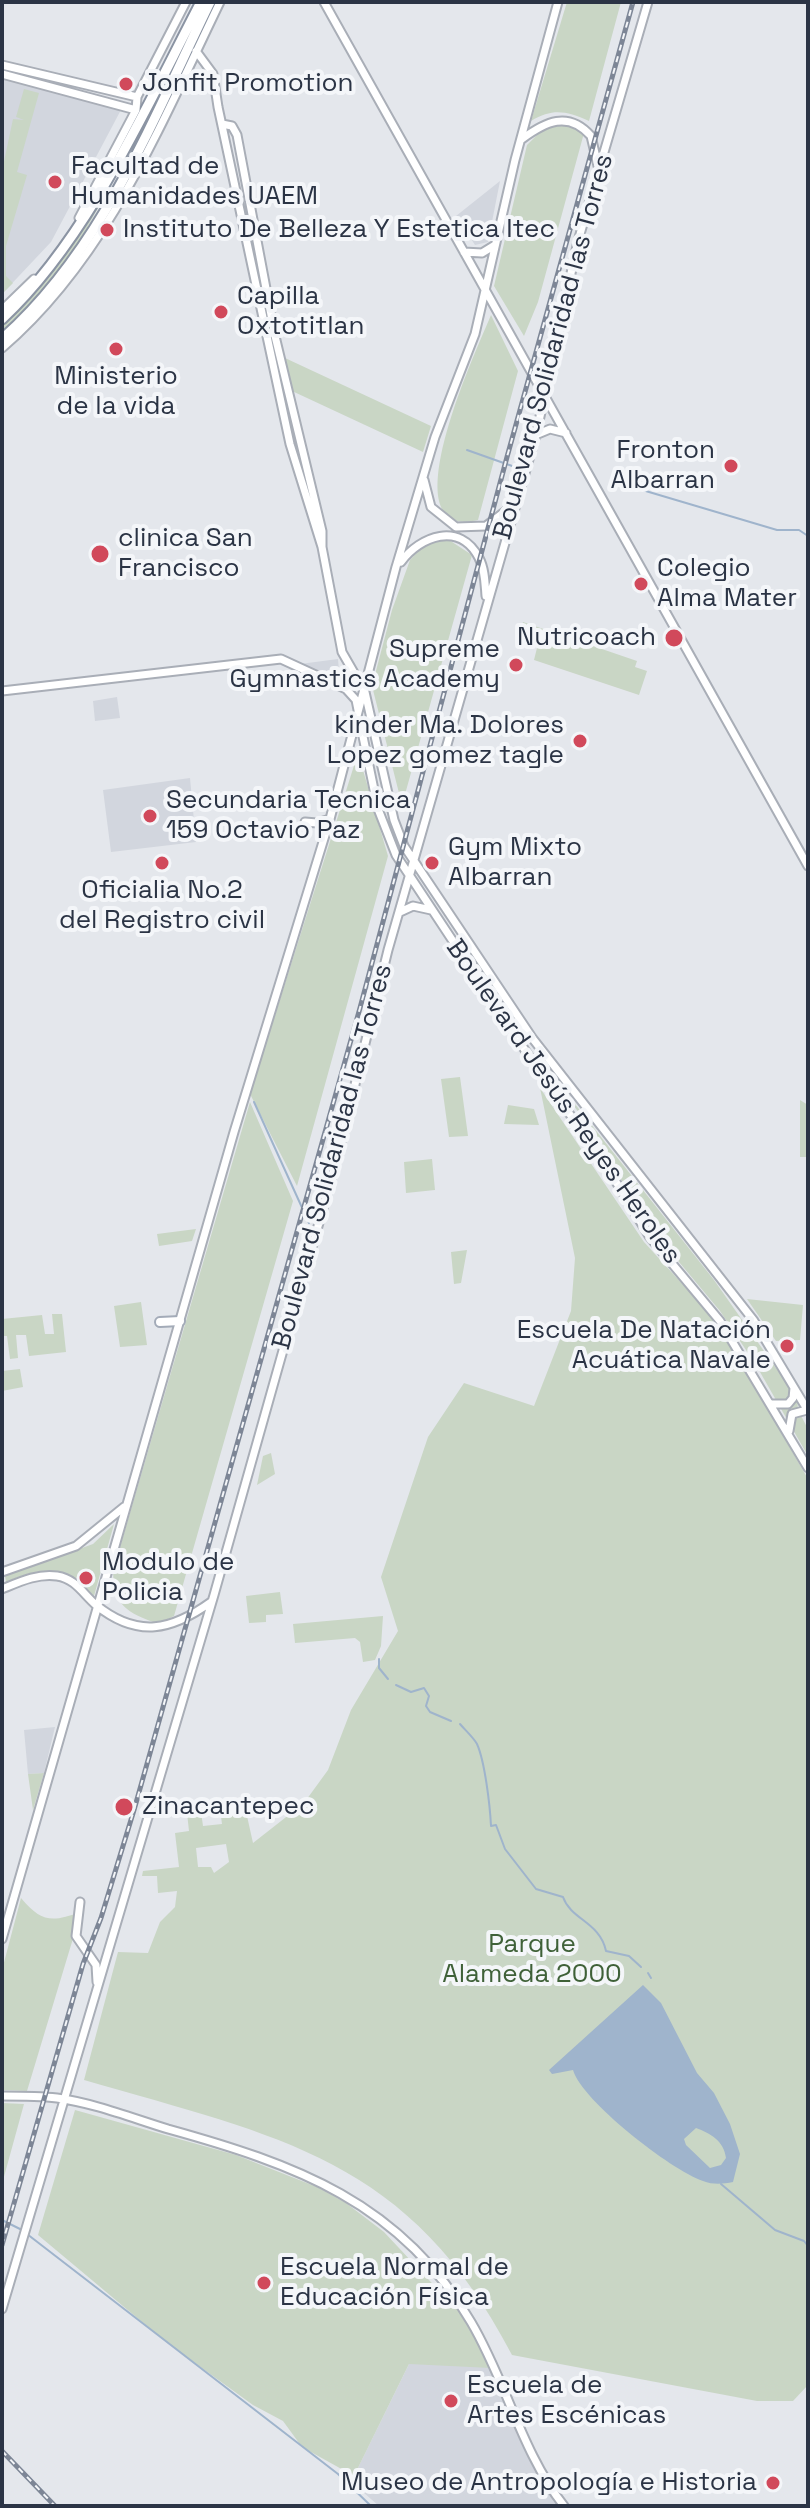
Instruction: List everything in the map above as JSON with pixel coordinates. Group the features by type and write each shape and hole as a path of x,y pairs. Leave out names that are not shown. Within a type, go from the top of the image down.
{"highway":[{"path":"2,319 34,289 87,213 201,2"},
{"path":"2,339 30,314 68,267 138,149 210,2"},
{"path":"138,149 149,143"},
{"path":"68,267 70,278"}],"main road":[{"path":"2,310 52,262 79,217 136,110 137,97 186,2"},
{"path":"2,348 35,320 70,278 115,210 220,2"},
{"path":"324,2 808,866"},
{"path":"2,1939 125,1506 330,819 396,567 424,474 486,293 521,141 558,2"},
{"name":"Boulevard Solidaridad las Torres","path":"2,2309 66,2100 335,1166 409,878 546,399 563,299 648,2"},
{"path":"196,51 213,74 290,444 322,547 342,652 365,692"},
{"path":"2,65 137,97"},
{"path":"2,74 136,110"},
{"path":"67,90 68,81"},
{"path":"83,95 86,85"},
{"path":"521,141 544,123 561,120 575,123 595,142 598,171"},
{"path":"464,252 482,253 496,243"},
{"path":"536,435 550,429 566,433"},
{"path":"424,474 431,507 456,527 486,526 517,501"},
{"path":"396,567 422,540 439,535 456,538 471,547 481,561 487,602"},
{"path":"2,691 281,659 350,691 356,700 359,717"},
{"name":"Boulevard Jesús Reyes Heroles","path":"365,692 397,829 414,860 563,1079 754,1321 808,1410"},
{"name":"Boulevard Jesús Reyes Heroles","path":"359,717 384,827 409,878 550,1088 591,1142 649,1236 720,1321 808,1468"},
{"path":"305,822 317,823 330,819"},
{"path":"400,912 413,906 431,910"},
{"path":"485,990 495,980"},
{"path":"550,1088 559,1086 563,1079"},
{"path":"160,1322 180,1321"},
{"path":"772,1404 788,1404 793,1398 794,1388"},
{"path":"789,1432 792,1414 808,1410"},
{"path":"2,1572 87,1540 125,1506"},
{"path":"2,1589 35,1577 57,1576 77,1585 97,1605 127,1621 155,1628 183,1622 211,1602"},
{"path":"80,1902 75,1932 96,1965 97,1992"},
{"path":"69,2088 81,2104"},
{"path":"2,2096 66,2100 81,2104 251,2153 338,2190 398,2235 441,2281 472,2323 540,2468 564,2506"}],"shaded area":[{"name":"Facultad de Humanidades UAEM","path":"2,77 123,106 51,242 2,294"},
{"path":"500,181 488,242 475,245 456,216"},
{"path":"338,659 340,683 300,664"},
{"path":"117,697 120,718 95,721 93,701"},
{"name":"Secundaria Tecnica 159 Octavio Paz","path":"190,778 196,842 111,852 103,790"},
{"path":"55,1727 44,1773 28,1774 24,1730"},
{"path":"443,2295 448,2295 470,2326 548,2491 560,2506 379,2506 356,2486 354,2476"}],"green space":[{"path":"567,2 621,2 589,121 560,112 531,121"},
{"path":"24,89 39,93 17,172 27,175 6,246 6,276 13,283 2,294 2,171 13,119 24,120 16,117"},
{"path":"145,111 152,112 65,267 45,293 2,333 2,325 59,264"},
{"path":"567,123 584,133 538,302 524,336 494,286 527,145 548,124"},
{"path":"491,315 518,371 478,520 452,519 440,501 439,473 457,399"},
{"path":"285,358 431,426 423,452 292,391"},
{"path":"436,540 449,540 472,555 402,805 372,686 392,610 410,560 422,547"},
{"path":"523,622 637,661 635,667 647,671 639,695 534,660 538,644 518,637"},
{"path":"358,753 388,856 297,1186 250,1094"},
{"path":"541,1061 714,1280 797,1398 798,1410 808,1429 808,1456 756,1365 720,1311 669,1250 620,1178 607,1151"},
{"path":"460,1077 468,1136 449,1137 441,1079"},
{"name":"Parque Alameda 2000","path":"540,1088 644,1242 718,1323 808,1479 808,2385 793,2401 757,2401 512,2355 472,2289 430,2237 383,2196 333,2165 279,2140 219,2119 84,2080 118,1952 148,1953 160,1922 175,1907 177,1891 158,1893 157,1876 142,1876 143,1871 179,1867 175,1833 189,1831 187,1813 201,1812 203,1826 222,1824 220,1809 245,1807 253,1843 304,1803 328,1770 351,1710 398,1631 381,1577 428,1437 464,1383 534,1406 571,1311 575,1258","holes":["226,1844 229,1862 214,1873 211,1867 198,1867 196,1848"]},
{"path":"800,1100 808,1105 808,1157 800,1157"},
{"path":"250,1102 293,1201 174,1616 158,1624 124,1606 116,1593 113,1571"},
{"path":"508,1105 534,1109 539,1125 504,1124"},
{"path":"432,1159 435,1190 406,1193 404,1162"},
{"path":"196,1229 192,1241 159,1246 157,1234"},
{"path":"467,1250 461,1283 454,1284 451,1252"},
{"path":"747,1299 803,1305 800,1340 776,1341"},
{"path":"141,1302 147,1345 120,1347 114,1306"},
{"path":"52,1314 62,1314 66,1352 29,1356 26,1335 16,1335 18,1358 10,1359 7,1336 2,1336 2,1319 42,1315 45,1334 54,1334"},
{"path":"20,1369 23,1387 2,1391 2,1371"},
{"path":"271,1453 275,1474 257,1485 263,1456"},
{"path":"114,1524 94,1596 73,1579 53,1571 19,1576 6,1582 5,1576 93,1544"},
{"path":"280,1592 283,1614 266,1615 266,1622 249,1623 246,1596"},
{"path":"383,1616 381,1646 375,1660 363,1662 360,1642 355,1638 295,1643 293,1624"},
{"path":"44,1773 33,1810 28,1774"},
{"path":"21,1898 35,1912 48,1918 62,1918 81,1912 27,2091 2,2090 2,1970"},
{"path":"2,2103 24,2104 2,2184"},
{"name":"Escuela Normal de Educación Física","path":"75,2110 236,2155 317,2187 346,2203 384,2232 443,2295 448,2295 470,2326 491,2368 409,2364 354,2476 302,2447 283,2421 253,2405 166,2342 38,2235"}],"water":[{"path":"643,1985 661,2003 697,2073 714,2093 730,2124 740,2154 733,2182 707,2182 670,2163 610,2116 580,2083 573,2070 552,2074 549,2070","holes":["696,2128 716,2138 722,2147 726,2158 721,2165 710,2168 686,2145 684,2139"]}],"waterway":[{"path":"467,450 515,467"},
{"path":"612,481 777,530 799,530 808,536"},
{"path":"254,1102 309,1223"},
{"path":"379,1659 379,1668 388,1679"},
{"path":"396,1685 411,1692 424,1688 429,1696 426,1706 430,1712 451,1721"},
{"path":"460,1724 480,1752 491,1826 496,1825 505,1849 536,1889 563,1897 572,1911 598,1934 606,1951 629,1956 641,1967"},
{"path":"648,1973 651,1978"},
{"path":"721,2184 775,2230 804,2241 808,2246"},
{"path":"2,2220 22,2230"},
{"path":"27,2234 338,2474 371,2506"}],"railway":[{"path":"2,2245 83,1964 101,1918 134,1810 360,1008 507,457 633,2"},
{"path":"2,2451 55,2506"}],"place":[{"name":"Jonfit Promotion","path":"126,84"},
{"name":"Facultad de Humanidades UAEM","path":"55,182"},
{"name":"Instituto De Belleza Y Estetica Itec","path":"107,230"},
{"name":"Capilla Oxtotitlan","path":"221,312"},
{"name":"Ministerio de la vida","path":"116,349"},
{"name":"Fronton Albarran","path":"731,466"},
{"name":"clinica San Francisco","path":"100,554"},
{"name":"Colegio Alma Mater","path":"641,584"},
{"name":"Nutricoach","path":"674,638"},
{"name":"Supreme Gymnastics Academy","path":"516,665"},
{"name":"kinder Ma. Dolores Lopez gomez tagle","path":"580,741"},
{"name":"Secundaria Tecnica 159 Octavio Paz","path":"150,816"},
{"name":"Oficialia No.2 del Registro civil","path":"162,863"},
{"name":"Gym Mixto Albarran","path":"432,863"},
{"name":"Escuela De Natación Acuática Navale","path":"787,1346"},
{"name":"Modulo de Policia","path":"86,1578"},
{"name":"Zinacantepec","path":"124,1807"},
{"name":"Escuela Normal de Educación Física","path":"264,2283"},
{"name":"Escuela de Artes Escénicas","path":"451,2401"},
{"name":"Museo de Antropología e Historia","path":"773,2483"}]}
